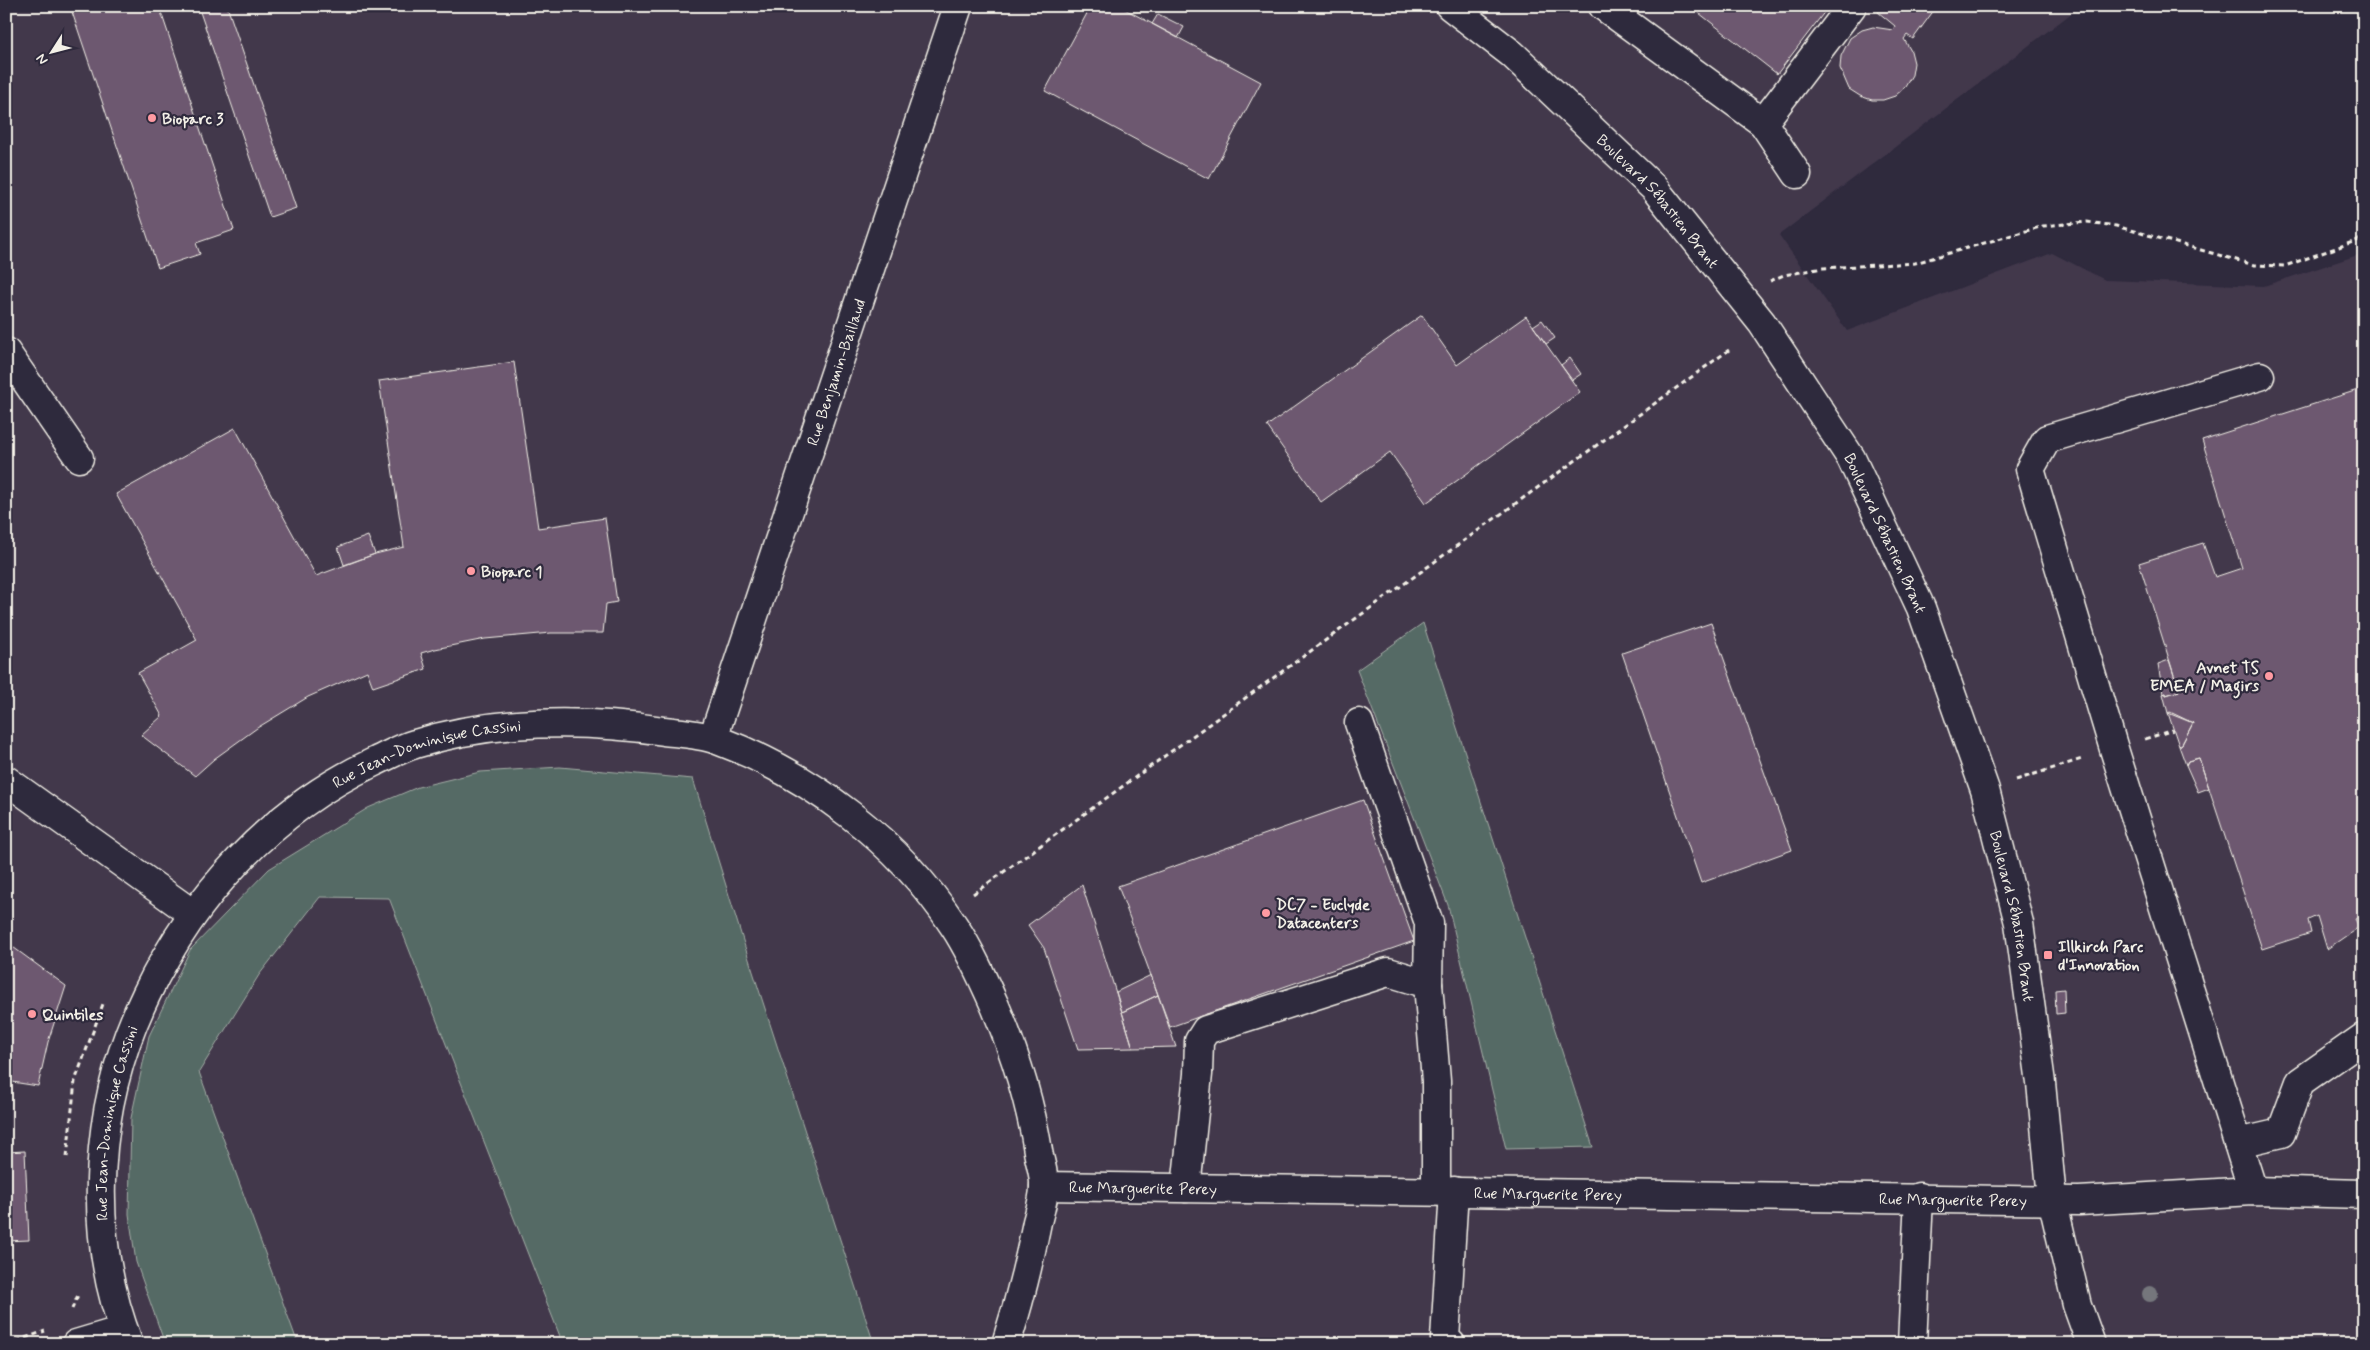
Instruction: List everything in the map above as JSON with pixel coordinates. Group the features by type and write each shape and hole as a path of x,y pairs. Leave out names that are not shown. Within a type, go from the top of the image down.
{"street":[{"name":"Rue Benjamin-Baillaud","path":"713,738 958,6"},
{"name":"Boulevard Sébastien Brant","path":"1450,6 1512,54 1654,188 1762,323 1851,458 1921,608 1985,790 2019,923 2041,1082 2052,1199 2077,1304 2091,1344"},
{"path":"1603,6 1763,123 1797,174"},
{"path":"1763,123 1852,6"},
{"path":"6,352 79,458"},
{"path":"2253,1191 2114,749 2030,469 2047,439 2260,376"},
{"name":"Rue Jean-Dominique Cassini","path":"126,1337 115,1304 107,1263 101,1176 104,1131 116,1075 131,1026 158,970 193,914 227,872 264,836 302,804 347,774 414,744 476,730 534,724 594,723 713,738 788,775 844,810 882,842 916,876 954,926 984,980 1010,1041 1031,1107 1044,1186 1030,1261 1006,1344"},
{"path":"1359,723 1429,924 1428,984 1445,1191 1447,1342"},
{"path":"6,780 193,914"},
{"path":"1186,1188 1198,1074 1199,1041 1206,1030 1388,972 1428,984"},
{"path":"2238,1142 2281,1133 2300,1082 2364,1037"},
{"name":"Rue Marguerite Perey","path":"1044,1186 2052,1199"},
{"path":"2052,1199 2079,1201 2253,1191 2364,1194"},
{"path":"1912,1344 1919,1197"},
{"path":"76,1344 126,1337"}],"path":[{"path":"1740,295 1784,275 1823,268 1914,263 2044,226 2087,222 2116,226 2254,265 2285,266 2364,238"},
{"path":"945,914 1729,350"},
{"path":"1985,790 2173,730"},
{"path":"66,1162 74,1081 104,1002"},
{"path":"70,1313 79,1297 78,1289"},
{"path":"8,1344 49,1330"}],"shaded area":[{"path":"6,6 2081,6 1779,235 1847,331 2052,253 2105,280 2264,286 2364,253 2364,1344 6,1344"}],"green space":[{"path":"1423,623 1593,1147 1506,1149 1448,905 1357,670"},
{"path":"560,767 693,779 745,947 874,1344 563,1344 389,898 320,897 259,975 199,1072 298,1344 165,1344 136,1262 129,1214 131,1118 149,1036 190,950 269,869 368,808 418,787 480,772"}],"building":[{"name":"Bioparc 3","path":"70,6 159,6 234,230 196,243 200,254 158,268"},
{"path":"198,6 227,6 296,208 270,217"},
{"path":"1091,6 1119,6 1261,82 1209,179 1045,91"},
{"path":"1690,6 1829,6 1777,74"},
{"path":"1882,6 1937,6 1913,39 1907,35 1904,39 1911,51 1914,63 1912,75 1905,87 1895,96 1883,100 1872,100 1860,96 1849,89 1840,68 1841,56 1850,38 1862,30 1873,27 1893,30 1895,26 1878,12"},
{"path":"1158,14 1184,27 1178,38 1152,24"},
{"path":"1422,315 1457,365 1526,316 1580,392 1426,503 1390,452 1321,502 1267,426"},
{"path":"1542,320 1555,338 1546,344 1533,326"},
{"path":"1570,358 1581,374 1572,380 1561,365"},
{"name":"Bioparc 1","path":"514,362 538,528 605,518 617,602 606,604 603,633 551,633 485,639 435,649 421,653 426,669 373,687 367,671 308,697 257,728 214,759 195,776 141,735 162,716 138,673 197,640 116,494 235,428 316,576 375,554 404,547 379,381"},
{"name":"Avnet TS EMEA / Magirs","path":"2364,388 2364,916 2355,919 2359,927 2327,949 2317,916 2308,920 2311,933 2262,949 2199,758 2188,761 2186,765 2179,746 2182,744 2193,723 2168,713 2163,694 2166,693 2166,695 2179,691 2139,563 2203,543 2215,577 2242,568 2202,440"},
{"path":"368,536 375,554 344,565 338,547"},
{"path":"1711,623 1792,850 1701,883 1622,653"},
{"path":"2169,660 2179,691 2166,695 2166,693 2163,694 2158,664"},
{"path":"2170,712 2193,723 2182,744 2179,746 2168,713"},
{"path":"2199,758 2209,788 2198,792 2186,765 2188,761"},
{"name":"DC7 - Euclyde Datacenters","path":"1363,800 1414,941 1170,1027 1118,886"},
{"path":"1082,885 1133,1048 1078,1049 1044,948 1028,925"},
{"name":"Quintiles","path":"6,942 66,986 48,1042 38,1086 6,1081"},
{"path":"1151,975 1158,995 1122,1012 1116,992"},
{"path":"2064,989 2065,1013 2056,1014 2055,990"},
{"path":"1158,995 1176,1047 1133,1048 1122,1012"},
{"path":"25,1151 29,1240 6,1241 6,1152"}],"place":[{"name":"Bioparc 3","path":"152,118"},
{"name":"Bioparc 1","path":"471,571"},
{"name":"Avnet TS EMEA / Magirs","path":"2269,676"},
{"name":"DC7 - Euclyde Datacenters","path":"1266,913"},
{"name":"Illkirch Parc d'Innovation","path":"2048,955"},
{"name":"Quintiles","path":"32,1014"}]}
